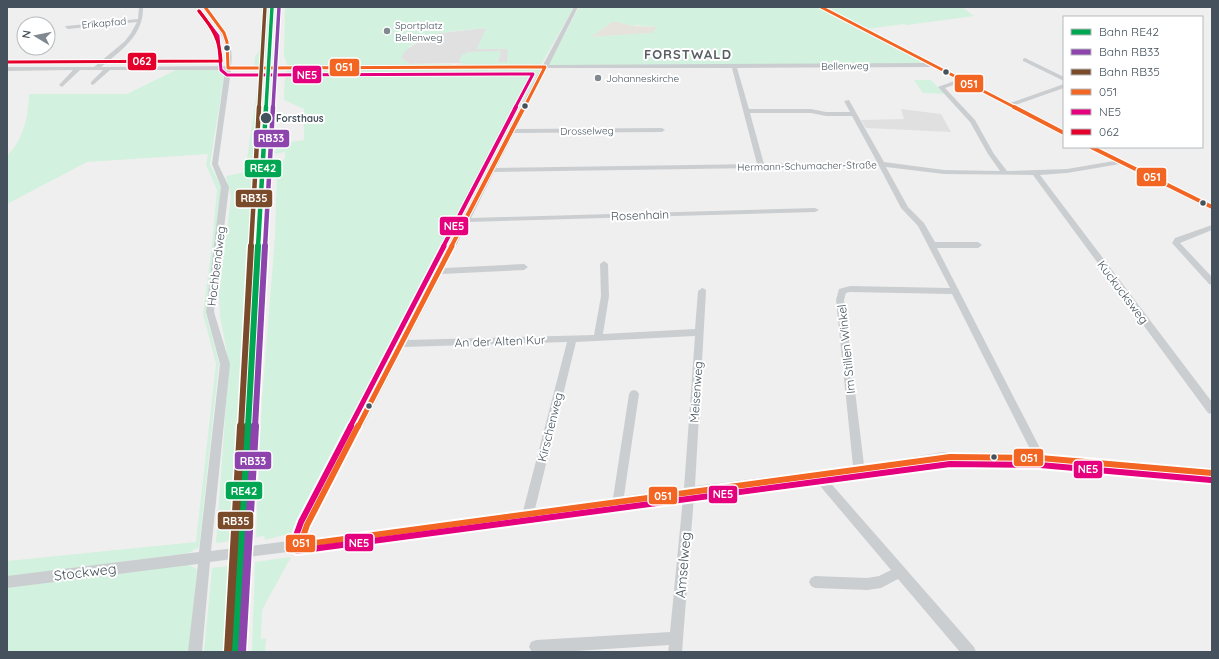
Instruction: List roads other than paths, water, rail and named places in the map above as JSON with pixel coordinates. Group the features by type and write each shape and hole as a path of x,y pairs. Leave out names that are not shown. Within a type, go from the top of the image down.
{"street":[{"name":"Erikapfad","path":"96,68 133,34 140,20 141,7"},
{"name":"Hochbendweg","path":"195,652 225,364 210,312 225,187 215,164 228,68 227,42 224,33 205,7"},
{"path":"300,546 307,525 576,7"},
{"path":"820,7 1063,132"},
{"name":"Erikapfad","path":"68,27 140,20"},
{"path":"1025,60 1063,79"},
{"name":"Bellenweg","path":"7,69 933,65"},
{"path":"734,66 761,167"},
{"path":"62,85 79,68"},
{"path":"93,83 109,68"},
{"path":"963,80 941,87 973,121 991,154 1005,173"},
{"path":"1010,105 1063,86"},
{"path":"847,101 905,208 921,225 932,244 954,291 1040,458"},
{"path":"746,111 811,111 826,114 855,114"},
{"name":"Drosselweg","path":"512,131 662,130"},
{"path":"1093,148 1212,207"},
{"name":"Hermann-Schumacher-Straße","path":"491,170 880,164 944,172 1034,173 1067,171 1121,162"},
{"name":"Kuckucksweg","path":"1034,173 1208,399 1212,410"},
{"name":"Rosenhain","path":"465,220 815,210"},
{"path":"1212,227 1178,240 1176,243 1212,282"},
{"path":"932,244 978,245"},
{"path":"598,338 605,296 604,264"},
{"path":"438,271 524,267"},
{"name":"Meisenweg","path":"689,492 702,291"},
{"name":"Im Stillen Winkel","path":"859,470 840,300 842,291 954,291"},
{"name":"An der Alten Kur","path":"401,344 598,338 699,332"},
{"name":"Kirschenweg","path":"528,515 572,339"},
{"path":"618,502 634,394"},
{"name":"Stockweg","path":"7,582 300,546 689,492 818,476 943,457 1040,458 1212,473"},
{"path":"818,476 969,652"},
{"name":"Amselweg","path":"675,652 689,492"},
{"path":"815,582 867,584 880,582 899,572"},
{"path":"536,647 677,638"}],"rail line":[{"name":"RB35","path":"228,652 265,7"},
{"name":"RE42","path":"235,652 272,7"},
{"name":"RB33","path":"242,652 279,7"}],"place":[{"name":"Sportplatz Bellenweg","path":"387,31"},
{"name":"Johanneskirche","path":"598,78"},
{"name":"Forsthaus","path":"266,118"}],"district":[{"name":"FORSTWALD","path":"688,54"}]}
